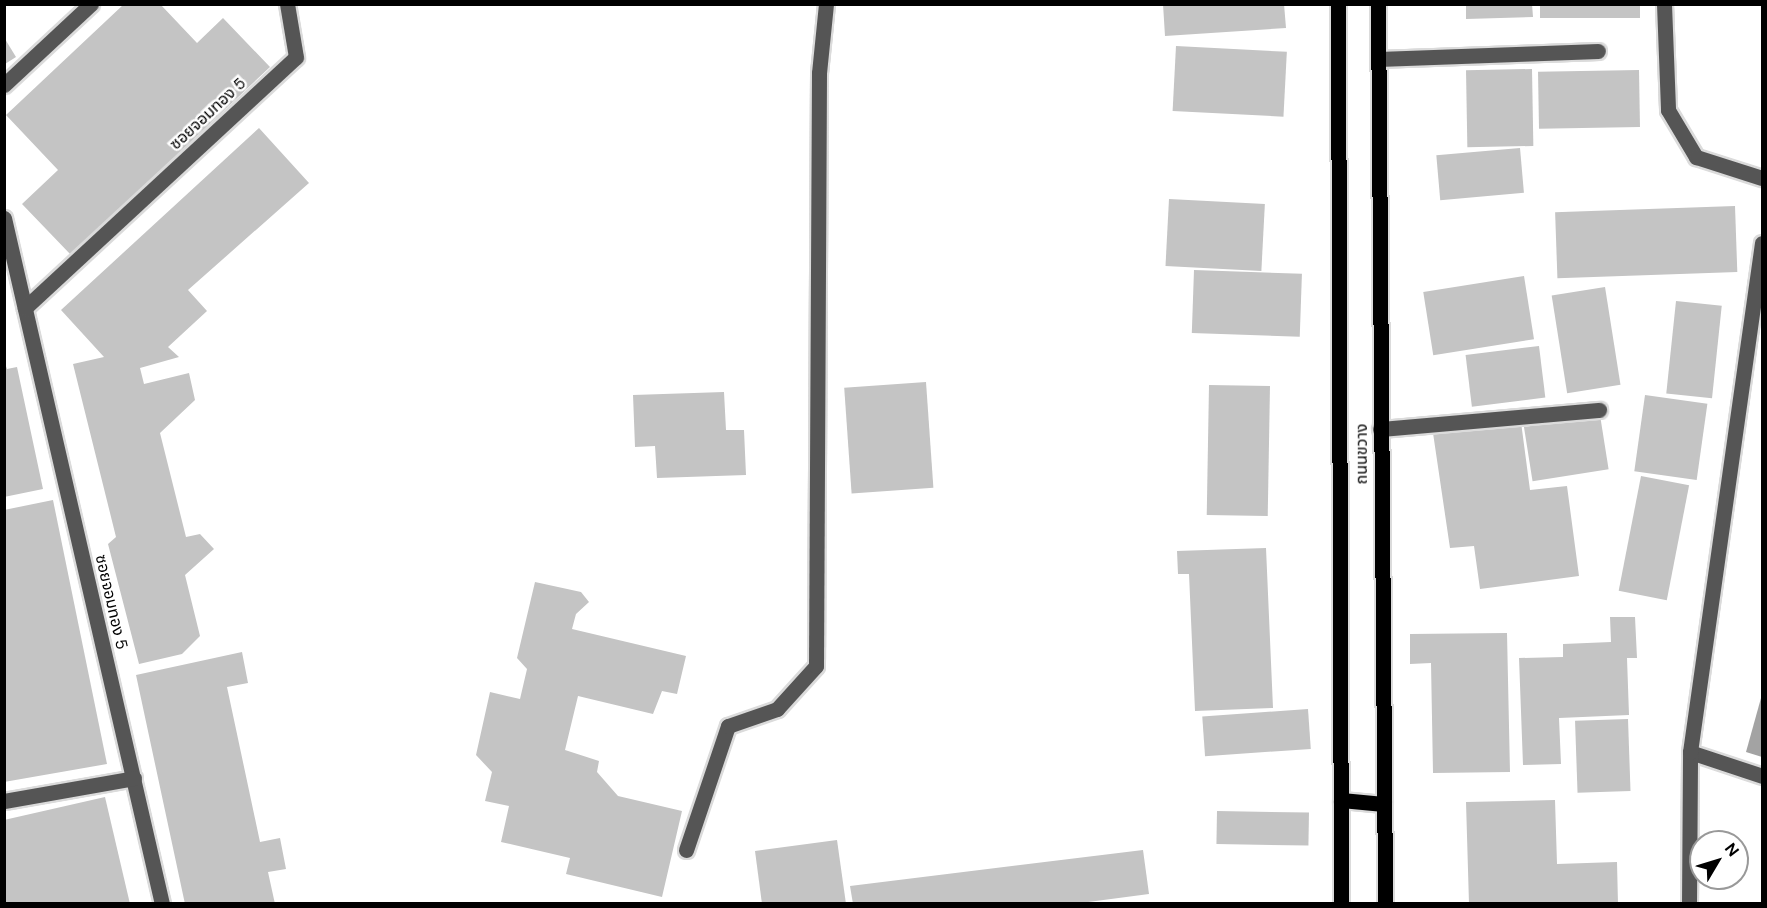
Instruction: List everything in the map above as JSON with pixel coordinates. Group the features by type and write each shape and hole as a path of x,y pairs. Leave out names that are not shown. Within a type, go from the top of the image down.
{"main road":[{"name":"ถนนขวาง","path":"1338,4 1341,903"},
{"name":"ถนนขวาง","path":"1378,4 1385,903"},
{"path":"1341,800 1384,804"}],"street":[{"path":"4,85 91,4"},
{"name":"ซอยจอมทอง 5","path":"25,308 296,57 286,4"},
{"path":"686,850 728,726 777,708 816,666 819,73 826,4"},
{"path":"1664,4 1668,110 1696,157 1762,178"},
{"path":"1379,59 1598,51"},
{"name":"ซอยจอมทอง 5","path":"4,218 162,903"},
{"path":"1689,903 1690,752 1762,243"},
{"path":"1380,429 1599,410"},
{"path":"1690,752 1762,776"},
{"path":"4,801 134,778"}],"shaded area":[{"path":"1762,698 1762,757 1746,752"}],"building":[{"path":"1163,4 1284,4 1286,28 1165,36"},
{"path":"1466,4 1532,4 1533,17 1466,19"},
{"path":"1540,4 1640,4 1640,18 1540,18"},
{"path":"123,5 161,5 197,43 223,18 270,67 71,255 22,204 58,170 6,115"},
{"path":"5,39 16,57 5,64"},
{"path":"1176,46 1287,52 1283,117 1173,111"},
{"path":"1532,69 1533,146 1467,147 1466,70"},
{"path":"1639,70 1640,127 1539,129 1538,72"},
{"path":"259,128 309,183 188,290 207,311 168,347 179,357 140,368 144,384 189,373 195,400 160,433 186,537 200,534 214,549 185,575 200,636 182,654 139,664 108,544 116,537 73,364 104,357 61,310"},
{"path":"1520,148 1524,193 1440,200 1436,155"},
{"path":"1169,199 1265,204 1261,271 1165,266"},
{"path":"1735,206 1737,272 1557,278 1555,212"},
{"path":"1194,270 1302,274 1300,337 1192,333"},
{"path":"1524,276 1534,339 1433,355 1423,292"},
{"path":"1605,287 1620,385 1567,393 1552,295"},
{"path":"1676,301 1722,306 1712,398 1666,393"},
{"path":"1539,346 1545,398 1472,407 1466,355"},
{"path":"4,361 7,369 17,367 43,489 4,497"},
{"path":"926,382 933,488 852,493 844,388"},
{"path":"1209,385 1270,386 1268,516 1207,515"},
{"path":"724,392 726,430 744,430 746,475 657,478 655,446 635,447 633,395"},
{"path":"1645,395 1707,404 1697,480 1634,471"},
{"path":"1600,415 1609,469 1533,481 1524,427"},
{"path":"1521,422 1530,490 1567,486 1579,576 1480,589 1474,546 1450,548 1433,433"},
{"path":"1641,476 1689,485 1667,600 1619,591"},
{"path":"53,500 107,764 4,782 4,510"},
{"path":"1266,548 1273,708 1195,711 1189,574 1178,574 1177,551"},
{"path":"535,582 581,592 589,602 576,614 572,629 686,656 677,694 662,691 653,714 578,696 565,750 599,761 597,772 618,796 682,811 662,897 566,874 570,858 501,842 509,806 485,801 492,772 476,755 490,692 520,699 527,669 517,658"},
{"path":"1610,617 1635,617 1637,658 1627,658 1629,715 1559,718 1561,764 1523,765 1519,658 1563,657 1563,644 1611,642"},
{"path":"1507,633 1510,772 1433,773 1431,663 1410,664 1410,634"},
{"path":"242,652 248,683 227,687 260,842 280,838 286,869 268,872 275,904 185,904 136,675"},
{"path":"1308,709 1311,749 1205,756 1202,716"},
{"path":"1628,719 1631,791 1578,793 1575,721"},
{"path":"105,797 130,904 4,904 4,820"},
{"path":"1555,800 1557,864 1617,862 1618,904 1469,904 1466,802"},
{"path":"1217,811 1309,813 1308,846 1216,844"},
{"path":"837,840 846,904 762,904 755,851"},
{"path":"1143,850 1149,894 1073,904 853,904 850,886"}]}
